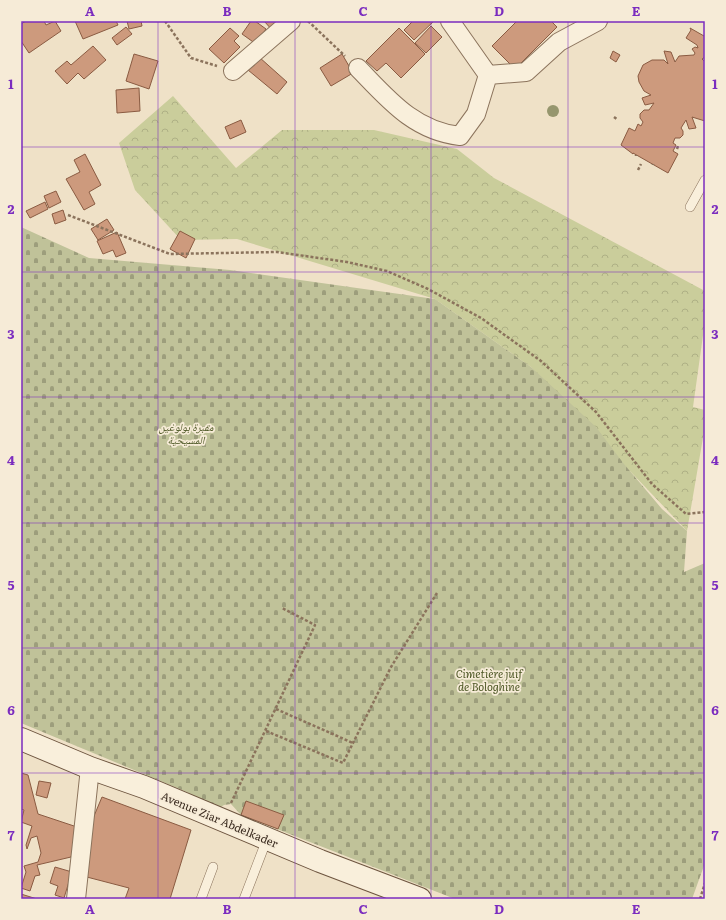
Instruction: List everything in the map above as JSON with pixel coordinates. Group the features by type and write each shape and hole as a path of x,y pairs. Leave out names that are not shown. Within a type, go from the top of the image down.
{"main road":[{"name":"Avenue Ziar Abdelkader","path":"21,739 90,768 144,786 267,839 420,899"}],"street":[{"path":"233,70 292,21"},
{"path":"450,21 488,74"},
{"path":"488,74 526,72 559,42 598,21"},
{"path":"358,68 380,91 413,121 445,134 460,136 476,114 488,74"},
{"path":"76,899 90,768"}],"lane":[{"path":"690,207 705,180"},
{"path":"244,899 267,839"},
{"path":"201,899 213,867"}],"path":[{"path":"164,21 191,58 233,70"},
{"path":"308,21 358,68"},
{"path":"614,117 618,120"},
{"path":"638,170 641,164"},
{"path":"68,215 170,254 277,252 347,262 387,271 428,289 481,318 541,361 596,412 652,484 686,514 705,512"},
{"path":"266,731 344,763 391,667 436,593"},
{"path":"231,804 315,625 282,608"},
{"path":"276,709 353,743"},
{"path":"700,899 705,883"}],"green space":[{"path":"173,96 236,168 282,130 374,130 457,149 494,178 705,291 705,321 693,407 705,410 705,426 687,531 531,367 435,299 237,239 181,240 135,190 119,143"},
{"path":"21,227 89,258 230,270 435,299 531,367 596,427 624,464 662,509 687,531 684,572 705,563 705,863 692,899 455,899 241,815 231,804 224,805 218,809 187,792 21,723"}],"building":[{"path":"26,21 44,21 46,25 55,21 61,31 29,53 21,41 21,24"},
{"path":"75,21 116,21 118,25 83,39"},
{"path":"127,21 141,21 142,26 129,29"},
{"path":"251,21 255,21 266,29 256,44 242,34"},
{"path":"264,21 284,21 273,31"},
{"path":"413,21 434,21 414,40 404,30"},
{"path":"517,21 551,21 557,27 515,69 492,46"},
{"path":"431,26 442,37 426,53 415,43"},
{"path":"126,27 132,34 117,45 112,38"},
{"path":"230,28 239,36 234,41 240,47 224,63 209,49"},
{"path":"399,28 425,54 401,78 386,63 377,71 366,61"},
{"path":"690,28 704,36 705,33 705,57 702,59 705,62 705,121 692,117 696,128 689,129 686,120 681,128 683,135 680,138 675,138 673,143 676,145 673,151 678,154 668,173 633,154 621,145 629,128 635,131 638,124 641,126 643,122 640,118 640,114 644,110 649,110 654,103 645,105 642,98 651,95 644,91 639,82 638,76 643,65 652,60 664,60 668,64 664,51 671,52 675,62 679,56 694,55 695,53 692,49 695,47 698,48 697,45 686,38 691,30"},
{"path":"93,46 106,60 84,79 78,73 67,84 55,71 67,61 71,65"},
{"path":"613,51 620,55 616,62 610,58"},
{"path":"134,54 158,61 149,89 126,81"},
{"path":"342,54 353,73 331,86 320,68"},
{"path":"259,57 287,82 277,94 248,70"},
{"path":"139,88 140,111 117,113 116,90"},
{"path":"241,120 246,132 230,139 225,127"},
{"path":"85,154 101,185 89,192 95,204 84,210 66,179 80,172 74,160"},
{"path":"56,191 61,202 49,208 44,196"},
{"path":"45,202 48,209 30,218 26,211"},
{"path":"63,210 66,220 55,224 52,214"},
{"path":"107,219 114,230 98,240 91,229"},
{"path":"180,231 195,239 186,258 170,249"},
{"path":"117,232 126,253 116,257 113,250 103,254 97,241"},
{"path":"21,773 28,775 38,814 80,828 71,857 37,865 40,875 35,876 30,891 21,888 26,872 24,866 38,862 41,853 37,836 31,838 27,849 26,845 32,826 21,822 24,810 21,809"},
{"path":"39,781 51,783 47,798 36,795"},
{"path":"102,797 191,830 170,899 125,899 129,888 83,876 86,835"},
{"path":"246,801 284,815 278,829 241,815"},
{"path":"55,867 72,872 64,898 55,895 58,886 50,883"},
{"path":"21,894 37,899 21,899"}],"park label":[{"name":"مقبرة بولوغين المسيحية","path":"186,432"},
{"name":"Cimetière juif de Bologhine","path":"489,679"}]}
